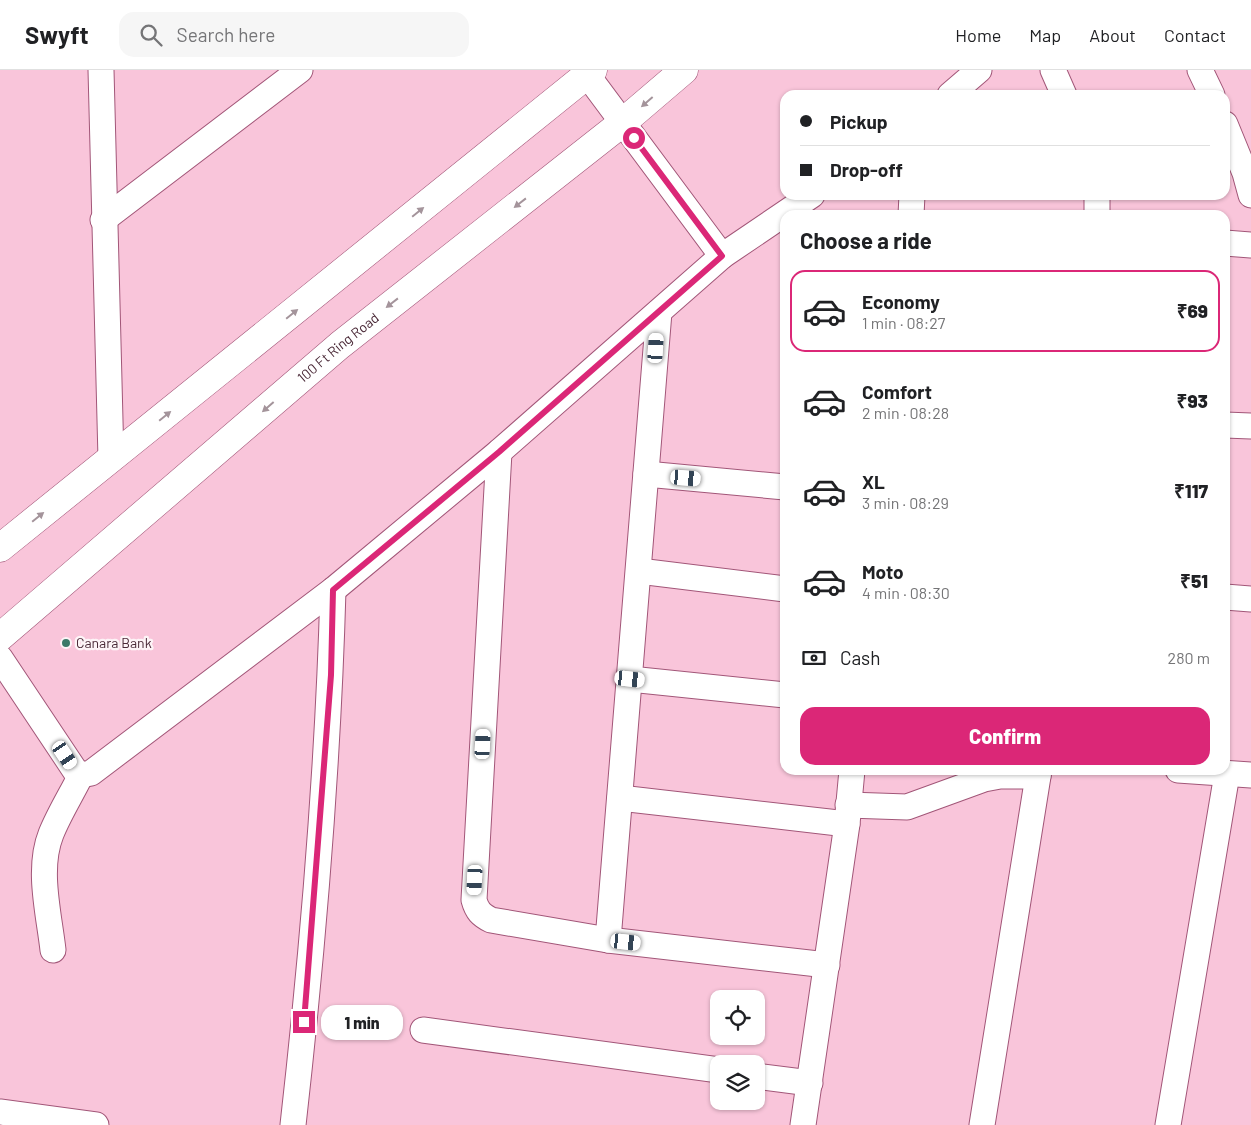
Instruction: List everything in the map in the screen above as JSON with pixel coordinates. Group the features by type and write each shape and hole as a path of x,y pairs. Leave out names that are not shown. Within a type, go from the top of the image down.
{"main road":[{"name":"100 Ft Ring Road","path":"0,637 340,345 622,123 684,70"},
{"path":"0,548 590,73"}],"street":[{"path":"101,70 103,220 111,459"},
{"path":"103,220 300,70"},
{"path":"956,90 979,70"},
{"path":"1053,70 1062,90"},
{"path":"1200,70 1210,90"},
{"path":"590,73 622,123 722,256"},
{"path":"1230,136 1245,173 1251,195"},
{"path":"790,210 805,200"},
{"path":"0,658 76,772 81,775 91,773 333,590 499,452 722,256 780,217"},
{"path":"1230,243 1251,244"},
{"path":"608,940 659,312"},
{"path":"1230,425 1251,426"},
{"path":"499,452 475,880 476,908 482,916 491,920 608,940 827,964"},
{"path":"646,474 780,487"},
{"path":"639,571 780,588"},
{"path":"293,1125 306,1004 331,675 333,590"},
{"path":"1230,597 1251,599"},
{"path":"630,679 780,694"},
{"path":"53,950 45,877 46,856 51,835 81,775"},
{"path":"803,1125 848,815 852,775"},
{"path":"620,798 848,815 907,807 984,779 1013,775"},
{"path":"982,1125 1038,775"},
{"path":"1168,1125 1239,775"},
{"path":"423,1030 710,1069"},
{"path":"765,1077 810,1083"},
{"path":"0,1112 96,1125"}],"place":[{"name":"Canara Bank","path":"66,643"}],"route":[{"path":"304,1022 331,675 333,590 499,452 722,256 634,138"}]}
